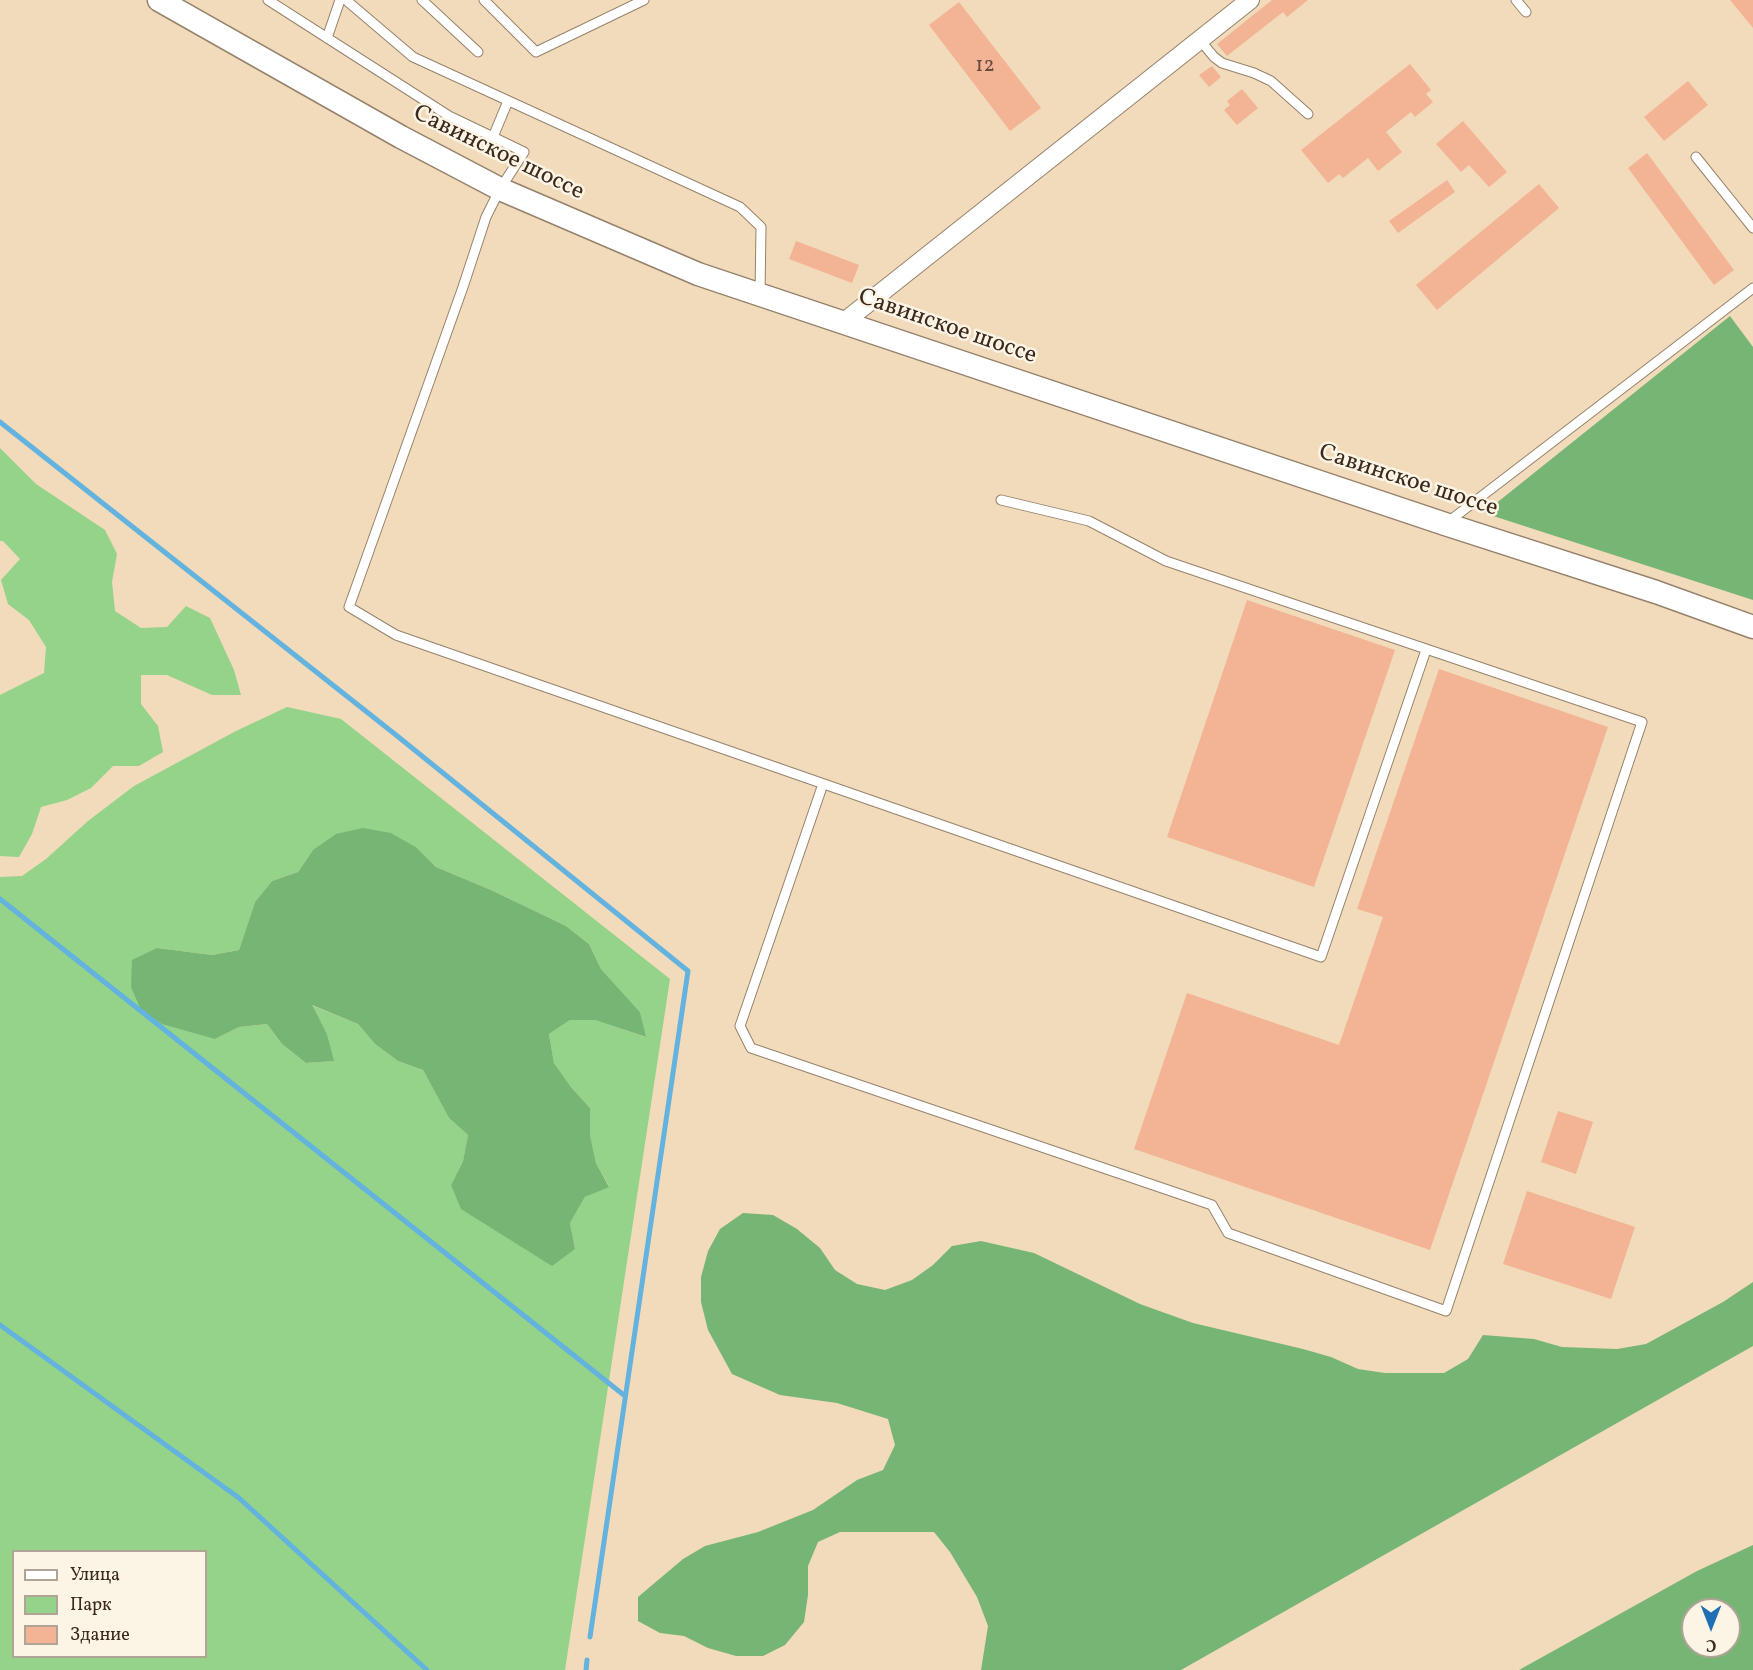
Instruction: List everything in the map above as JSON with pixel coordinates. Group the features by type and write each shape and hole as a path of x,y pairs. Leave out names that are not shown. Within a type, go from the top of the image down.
{"street":[{"name":"Савинское шоссе","path":"159,0 401,137 500,189 698,274 1445,524 1656,592 1753,627"},
{"path":"844,322 1250,0"}],"lane":[{"path":"268,0 449,116 524,152 500,189 486,217 464,287 348,607 396,635 1321,957 1426,650"},
{"path":"327,38 340,0"},
{"path":"346,0 413,57 740,207 761,227 760,294"},
{"path":"422,0 478,52"},
{"path":"484,0 536,52 644,0"},
{"path":"1515,0 1526,12"},
{"path":"1200,40 1222,63 1271,81 1308,114"},
{"path":"493,137 508,100"},
{"path":"1696,157 1753,228"},
{"path":"1445,524 1753,288"},
{"path":"823,784 740,1026 751,1048 1212,1205 1228,1233 1446,1311 1642,722 1166,561 1089,521 1001,500"}],"green space":[{"path":"1730,316 1753,347 1753,600 1484,513"},
{"path":"0,448 36,484 105,530 117,554 112,582 115,611 141,628 167,627 186,606 210,618 234,670 241,695 212,695 167,675 141,675 141,704 158,726 163,752 139,766 113,766 91,788 67,800 41,807 32,834 19,857 0,856 0,695 44,673 46,647 29,620 8,604 1,580 20,559 3,541 0,541"},
{"path":"287,707 341,719 670,979 565,1670 0,1670 0,877 22,876 134,786 236,731","holes":["417,848 436,867 566,926 589,944 601,969 640,1012 645,1037 596,1020 570,1020 549,1034 554,1063 590,1108 590,1135 596,1163 609,1186 585,1197 570,1223 575,1249 451,1185 463,1161 468,1135 449,1118 423,1070 398,1061 375,1044 358,1024 311,1005 327,1034 333,1061 306,1063 282,1044 267,1024 239,1027 215,1039 157,948 212,955 239,950 255,902 272,881 298,872 313,850"]},
{"path":"363,828 391,833 417,848 436,867 566,926 589,944 601,969 640,1012 646,1037 595,1020 570,1020 549,1034 554,1063 590,1108 590,1135 596,1163 609,1187 585,1197 570,1223 575,1249 552,1266 461,1209 451,1185 463,1161 468,1135 449,1118 423,1070 398,1061 375,1044 358,1024 312,1005 327,1034 334,1061 306,1063 282,1044 267,1024 239,1027 215,1039 162,1024 141,1010 131,987 132,960 157,948 212,955 239,950 255,902 272,881 298,872 313,850 336,834"},
{"path":"743,1213 773,1215 797,1229 820,1248 835,1270 857,1284 885,1290 912,1280 933,1265 952,1246 981,1241 1034,1253 1140,1304 1193,1323 1303,1349 1331,1357 1358,1369 1385,1373 1444,1373 1468,1359 1483,1335 1534,1339 1562,1347 1617,1349 1646,1344 1723,1302 1753,1282 1753,1346 1181,1670 981,1670 988,1626 977,1597 950,1552 934,1532 840,1532 818,1542 808,1566 808,1595 804,1622 785,1645 763,1656 736,1656 708,1648 684,1636 660,1633 638,1621 638,1597 683,1559 705,1546 758,1532 813,1510 857,1480 883,1470 895,1445 888,1419 837,1403 780,1395 732,1374 708,1330 701,1302 701,1277 708,1251 720,1229"},
{"path":"1753,1545 1753,1670 1519,1670 1697,1571"}],"building":[{"path":"1272,0 1308,0 1287,17 1283,12 1227,56 1217,44"},
{"path":"1730,0 1753,0 1753,28"},
{"path":"959,2 1041,108 1010,131 929,25"},
{"path":"1410,64 1431,90 1426,94 1433,102 1415,117 1411,112 1386,132 1402,152 1378,171 1368,158 1343,178 1339,174 1328,183 1301,150"},
{"path":"1212,66 1221,77 1209,87 1199,75"},
{"path":"1688,81 1708,105 1664,141 1644,117"},
{"path":"1242,89 1258,108 1237,125 1224,110 1230,105 1227,101"},
{"path":"1463,121 1507,172 1489,187 1469,165 1461,172 1436,144"},
{"path":"1647,153 1734,270 1714,285 1628,168"},
{"path":"1447,180 1455,192 1398,233 1389,221"},
{"path":"1539,184 1559,208 1437,310 1416,285"},
{"path":"796,241 859,265 852,283 789,259"},
{"path":"1247,600 1395,650 1314,887 1167,837"},
{"path":"1439,669 1608,727 1430,1250 1134,1149 1187,993 1339,1045 1383,917 1357,909"},
{"path":"1558,1111 1593,1122 1576,1174 1541,1162"},
{"path":"1527,1191 1635,1227 1611,1299 1503,1264"}],"waterway":[{"path":"0,422 396,735 688,971 590,1637"},
{"path":"0,899 625,1396"},
{"path":"0,1325 239,1498 427,1670"},
{"path":"586,1670 587,1660"}]}
